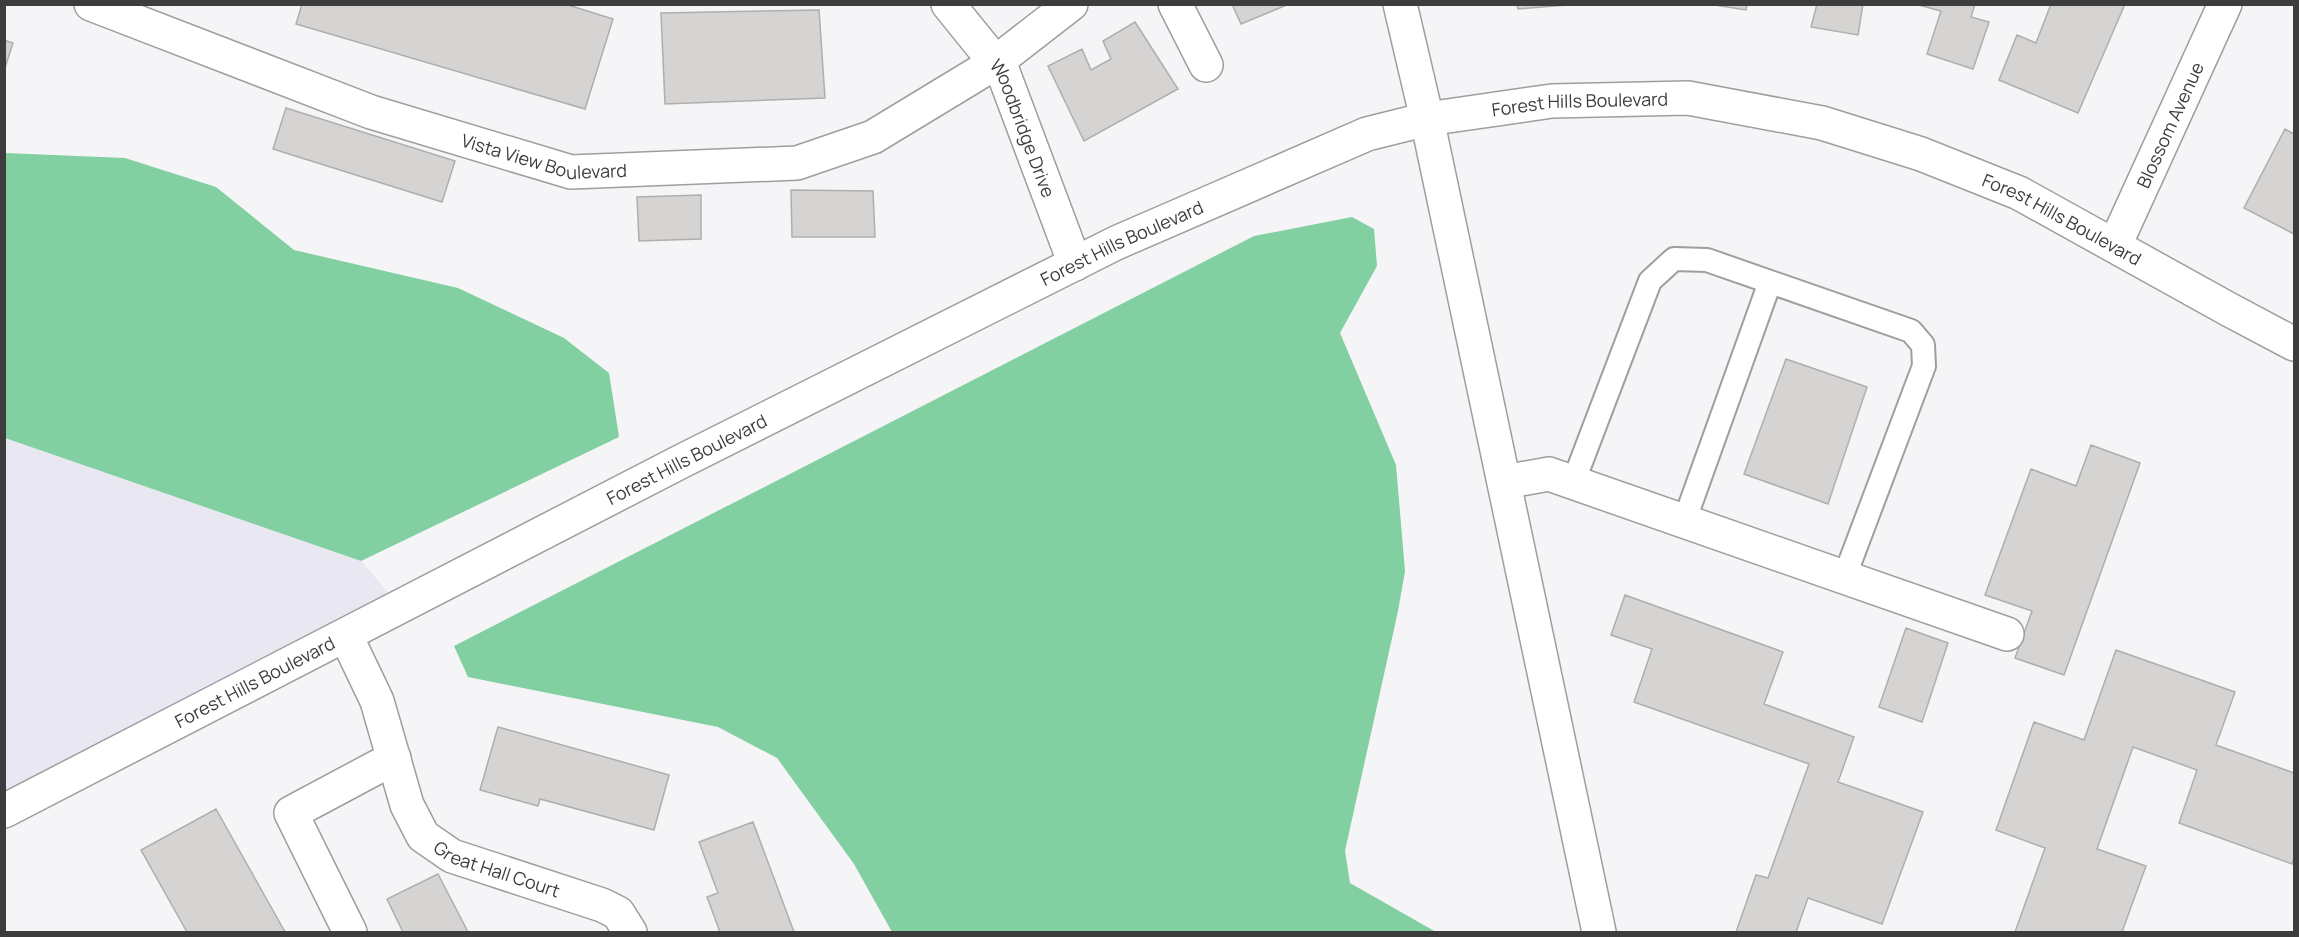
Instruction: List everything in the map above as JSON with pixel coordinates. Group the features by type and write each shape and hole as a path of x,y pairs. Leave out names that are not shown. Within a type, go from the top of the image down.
{"street":[{"name":"Vista View Boulevard","path":"91,4 151,17 371,112 571,172 797,163 873,137 995,63 1071,4"},
{"name":"Woodbridge Drive","path":"948,4 1003,72 1075,264"},
{"path":"1175,4 1206,64"},
{"path":"1400,4 1427,118 1599,933"},
{"name":"Blossom Avenue","path":"2115,245 2225,4"},
{"name":"Forest Hills Boulevard","path":"4,811 691,457 1116,243 1367,134 1427,118 1552,101 1688,98 1822,123 1921,154 2019,193 2295,344"},
{"path":"1504,482 1548,474 2007,634"},
{"name":"Great Hall Court","path":"346,636 377,701 407,805 423,836 452,856 602,905 618,913 630,933"},
{"path":"350,933 291,813 394,758"}],"lane":[{"path":"1573,483 1650,281 1674,259 1707,260 1911,331 1923,345 1924,366 1844,578"},
{"path":"1684,522 1770,282"}],"shaded area":[{"path":"5,438 361,561 399,605 5,808"}],"green space":[{"path":"5,153 125,158 216,187 294,250 458,288 564,338 609,373 619,437 361,561 5,438"},
{"path":"1352,217 1374,229 1377,266 1340,333 1396,465 1405,571 1345,851 1350,883 1436,932 892,932 854,864 777,758 718,727 468,677 454,646 1254,236"}],"building":[{"path":"302,4 565,4 613,19 585,109 296,24"},
{"path":"1232,4 1289,4 1241,24"},
{"path":"1517,4 1579,4 1518,9"},
{"path":"1708,4 1747,4 1746,10"},
{"path":"1817,4 1863,4 1858,35 1811,27"},
{"path":"1915,4 1975,4 1971,17 1989,22 1973,69 1927,54 1941,11"},
{"path":"2051,4 2125,4 2078,113 1999,80 2017,35 2036,43"},
{"path":"819,10 825,98 665,104 661,13"},
{"path":"1135,22 1178,89 1084,141 1048,66 1082,49 1091,70 1111,59 1103,41"},
{"path":"4,40 13,43 4,71"},
{"path":"286,108 455,161 442,202 273,149"},
{"path":"2285,129 2294,134 2294,234 2244,208"},
{"path":"791,190 873,191 875,237 792,237"},
{"path":"701,195 701,239 639,241 637,197"},
{"path":"1786,359 1867,387 1828,504 1744,474"},
{"path":"2091,445 2140,463 2064,675 2015,658 2032,611 1985,595 2031,469 2076,486"},
{"path":"1625,595 1783,652 1764,704 1854,737 1838,782 1923,812 1882,924 1808,898 1796,932 1736,932 1756,875 1768,878 1809,764 1634,702 1652,649 1611,635"},
{"path":"1906,628 1948,643 1922,722 1879,707"},
{"path":"2116,650 2235,692 2216,745 2294,773 2294,858 2292,864 2179,823 2197,770 2133,747 2097,849 2146,866 2122,932 2015,932 2045,848 1996,830 2034,722 2084,740"},
{"path":"498,727 669,775 654,830 540,799 538,806 480,790"},
{"path":"216,809 285,932 187,932 141,850"},
{"path":"753,822 794,932 720,932 707,897 718,893 699,842"},
{"path":"438,874 468,932 403,932 387,899"}]}
